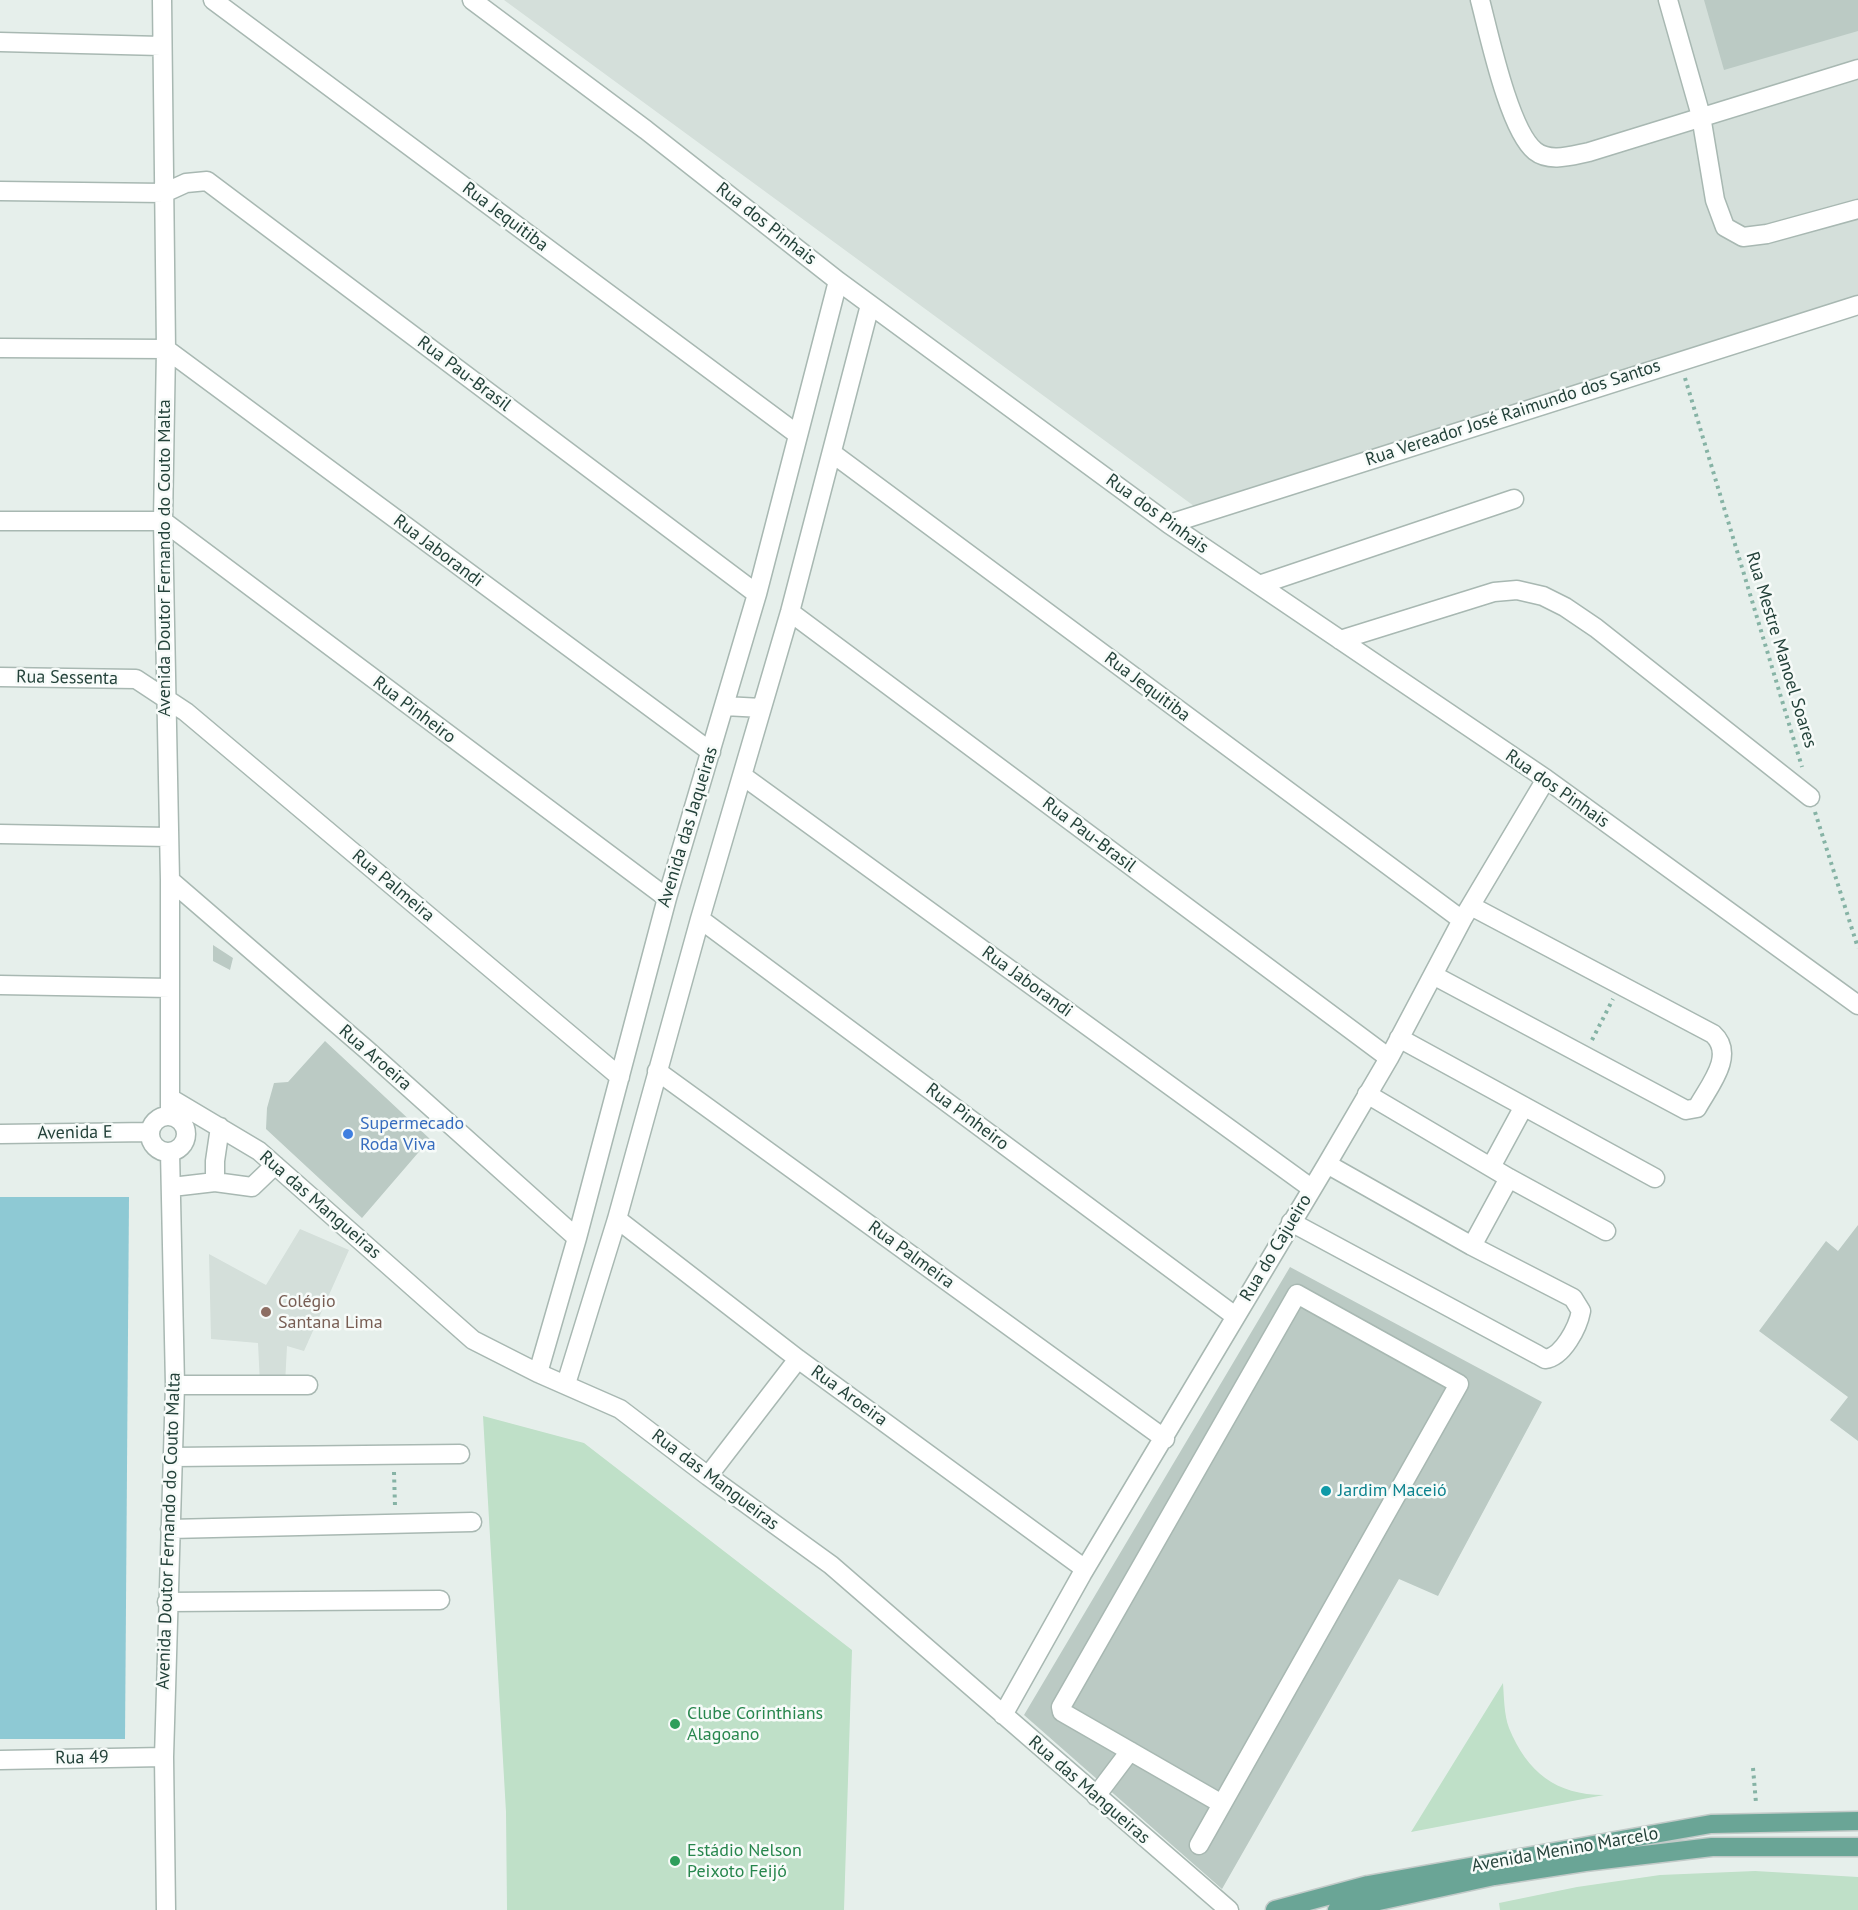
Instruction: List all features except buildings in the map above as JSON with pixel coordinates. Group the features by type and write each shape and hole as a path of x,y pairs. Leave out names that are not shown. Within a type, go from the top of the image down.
{"main road":[{"name":"Avenida Menino Marcelo","path":"1275,1910 1368,1885 1711,1824 1858,1821"},
{"name":"Avenida Menino Marcelo","path":"1338,1910 1494,1876 1585,1862 1712,1848 1858,1847"}],"street":[{"name":"Avenida Doutor Fernando do Couto Malta","path":"162,0 166,349 163,521 170,880 170,1116"},
{"name":"Rua Jequitiba","path":"213,0 797,434"},
{"name":"Rua dos Pinhais","path":"472,0 646,130 838,281 1169,524 1546,779 1858,1005"},
{"path":"1480,0 1505,91 1522,133 1536,152 1557,158 1589,152 1858,69"},
{"path":"1668,0 1701,116 1715,200 1725,227 1743,237 1767,234 1858,209"},
{"path":"0,42 161,46"},
{"name":"Rua Pau-Brasil","path":"164,193 186,183 207,181 757,594"},
{"path":"0,191 164,193"},
{"name":"Avenida das Jaqueiras","path":"538,1373 577,1238 667,898 757,594 838,281"},
{"name":"Avenida das Jaqueiras","path":"566,1384 616,1220 700,919 790,612 870,304"},
{"name":"Rua Vereador José Raimundo dos Santos","path":"1169,524 1858,305"},
{"path":"0,348 166,349"},
{"name":"Rua Jaborandi","path":"166,349 711,753"},
{"name":"Rua Jequitiba","path":"832,453 1467,913 1621,985 1713,1034 1722,1044 1724,1051 1719,1066 1697,1108 1689,1110 1585,1054"},
{"path":"1259,585 1514,499"},
{"path":"0,521 163,521"},
{"name":"Rua Pinheiro","path":"163,521 667,898"},
{"path":"1340,640 1494,592 1517,590 1543,596 1596,628 1810,797"},
{"name":"Rua Pau-Brasil","path":"790,612 1389,1058"},
{"name":"Rua Sessenta","path":"0,677 136,679 165,697"},
{"name":"Rua Palmeira","path":"165,697 186,712 620,1077"},
{"path":"724,706 762,708"},
{"name":"Rua Jaborandi","path":"743,776 1311,1188"},
{"name":"Rua do Cajueiro","path":"1003,1715 1085,1569 1389,1058 1467,913 1546,779"},
{"path":"0,834 169,837"},
{"name":"Rua Aroeira","path":"170,880 367,1050 577,1238"},
{"name":"Rua Pinheiro","path":"700,919 1235,1316"},
{"path":"1433,975 1585,1054"},
{"path":"0,985 170,988"},
{"path":"1399,1038 1654,1178"},
{"name":"Rua Palmeira","path":"657,1071 1164,1439"},
{"path":"1367,1094 1509,1178 1606,1231"},
{"name":"Rua das Mangueiras","path":"170,1098 259,1151 473,1340 538,1373 620,1408 708,1476 831,1565 1003,1715 1102,1790 1229,1910"},
{"path":"1491,1167 1523,1108"},
{"path":"170,1116 180,1120 185,1129 185,1139 179,1148 170,1152 159,1150 152,1143 150,1132 153,1123 170,1116"},
{"path":"215,1182 215,1161 220,1126"},
{"name":"Avenida E","path":"0,1134 150,1132"},
{"name":"Avenida Doutor Fernando do Couto Malta","path":"166,1910 164,1757 166,1602 175,1385 170,1152"},
{"path":"1291,1222 1545,1359 1559,1353 1580,1318 1579,1304 1573,1298 1472,1246 1327,1164"},
{"path":"172,1187 215,1182 252,1187 275,1165"},
{"path":"1472,1246 1509,1178"},
{"name":"Rua Aroeira","path":"616,1220 798,1359 1085,1569"},
{"path":"1199,1845 1459,1384 1300,1295 1295,1297 1061,1707 1062,1713 1222,1804"},
{"path":"708,1476 798,1359"},
{"path":"175,1385 308,1385"},
{"path":"173,1456 460,1454"},
{"path":"170,1530 395,1526 472,1522"},
{"path":"166,1602 440,1600"},
{"path":"1102,1790 1130,1751"},
{"name":"Rua 49","path":"0,1760 164,1757"}],"path":[{"name":"Rua Mestre Manoel Soares","path":"1680,360 1810,797 1858,948"},
{"path":"1585,1054 1621,985"},
{"path":"394,1453 395,1526"},
{"path":"1753,1768 1756,1803"}],"shaded area":[{"path":"504,0 1858,0 1858,303 1198,509"},
{"name":"Colégio Santana Lima","path":"300,1229 349,1250 304,1351 287,1346 285,1384 260,1385 258,1343 211,1339 209,1254 266,1285"}],"green space":[{"name":"Clube Corinthians Alagoano","path":"483,1416 584,1443 852,1650 844,1910 507,1910 506,1812"},
{"path":"1503,1683 1507,1723 1516,1744 1534,1769 1545,1778 1571,1791 1604,1795 1411,1832"},
{"path":"1755,1871 1858,1877 1858,1910 1500,1910 1499,1903 1577,1887 1660,1875"}],"water":[{"path":"0,1197 129,1197 125,1739 0,1739"}],"place":[{"name":"Supermecado Roda Viva","path":"348,1134"},
{"name":"Colégio Santana Lima","path":"266,1312"},
{"name":"Jardim Maceió","path":"1326,1491"},
{"name":"Clube Corinthians Alagoano","path":"675,1724"},
{"name":"Estádio Nelson Peixoto Feijó","path":"675,1861"}]}
